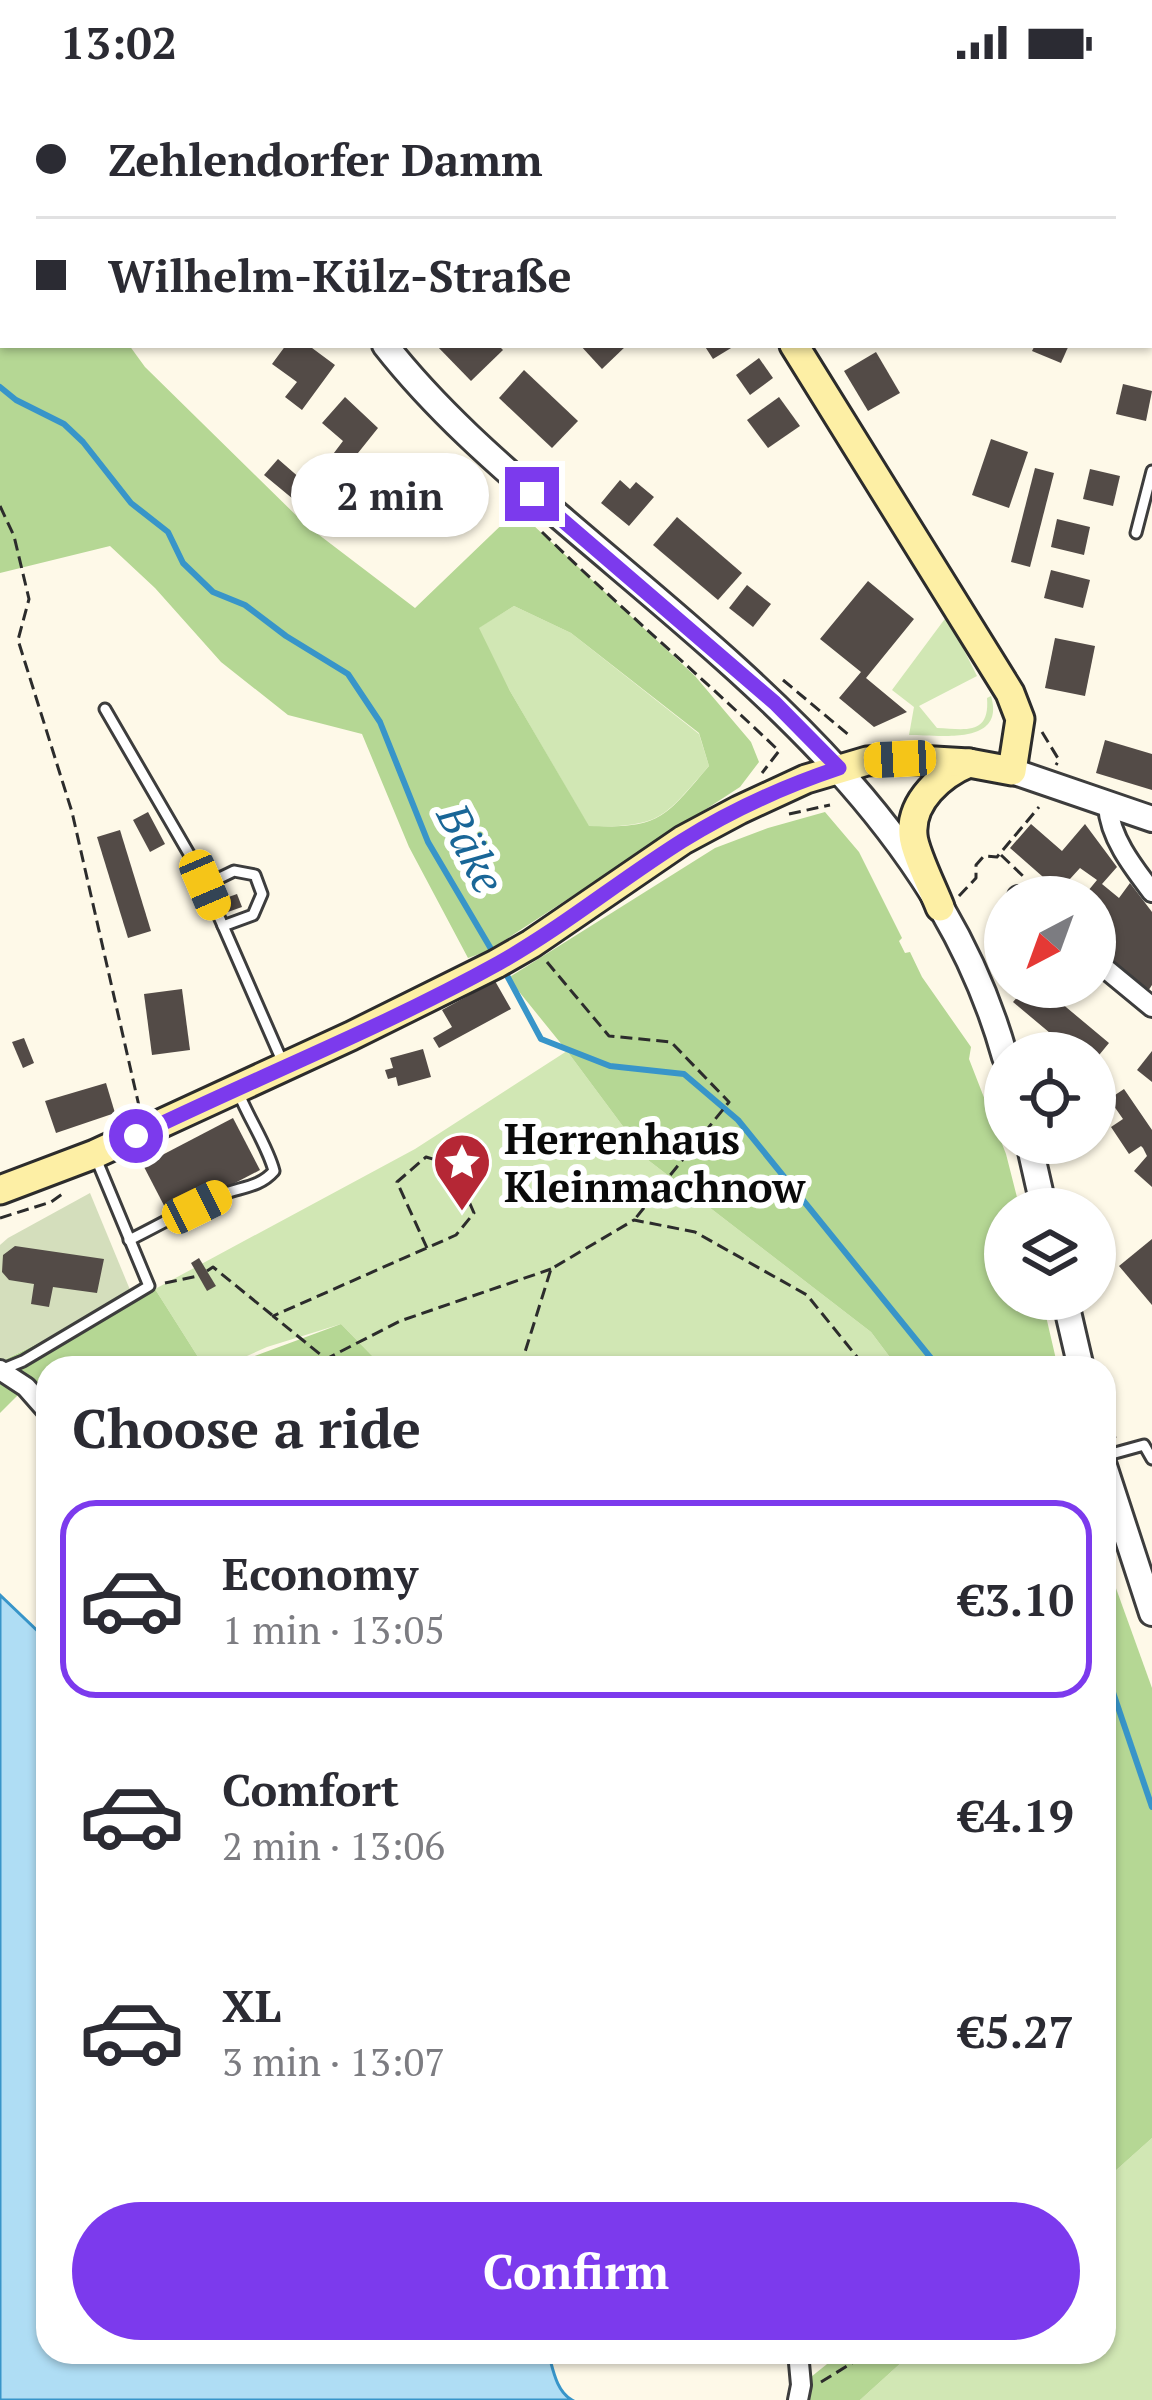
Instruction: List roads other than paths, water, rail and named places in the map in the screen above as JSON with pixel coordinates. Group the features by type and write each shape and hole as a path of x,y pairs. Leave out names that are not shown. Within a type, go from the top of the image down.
{"main road":[{"path":"0,1190 95,1154 496,964 683,840 739,810 839,768 900,759 1012,771 1020,719 1010,693 796,348"},
{"path":"949,902 913,835 916,815 931,788 969,764"}],"street":[{"path":"388,348 438,406 493,458 775,703 839,768 949,902 996,1032"},
{"path":"1012,771 1152,819"},
{"path":"1108,806 1113,830 1152,892"},
{"path":"1116,977 1152,1007"},
{"path":"1070,1320 1078,1356"},
{"path":"0,1370 36,1398"},
{"path":"1116,1502 1151,1606"},
{"path":"798,2398 799,2364"}],"lane":[{"path":"1136,533 1152,471"},
{"path":"105,709 205,885 285,1067"},
{"path":"205,885 234,871 255,874 262,894 253,915 223,926"},
{"path":"129,1240 225,1193 269,1178 274,1171 272,1160 237,1089"},
{"path":"0,1370 149,1286 95,1154"},
{"path":"1116,1452 1148,1442 1152,1459"}],"water":[{"path":"0,1595 36,1630 36,2364 552,2364 559,2385 572,2400 0,2400"}],"waterway":[{"name":"Bäke","path":"0,387 64,424 83,442 131,503 168,532 183,563 213,592 245,605 348,674 380,722 428,842 494,954"},
{"name":"Bäke","path":"504,970 541,1039 610,1066 684,1074 738,1120 929,1356"},
{"name":"Bäke","path":"1116,1701 1152,1807"}],"place":[{"name":"Herrenhaus Kleinmachnow","path":"462,1213"}]}
